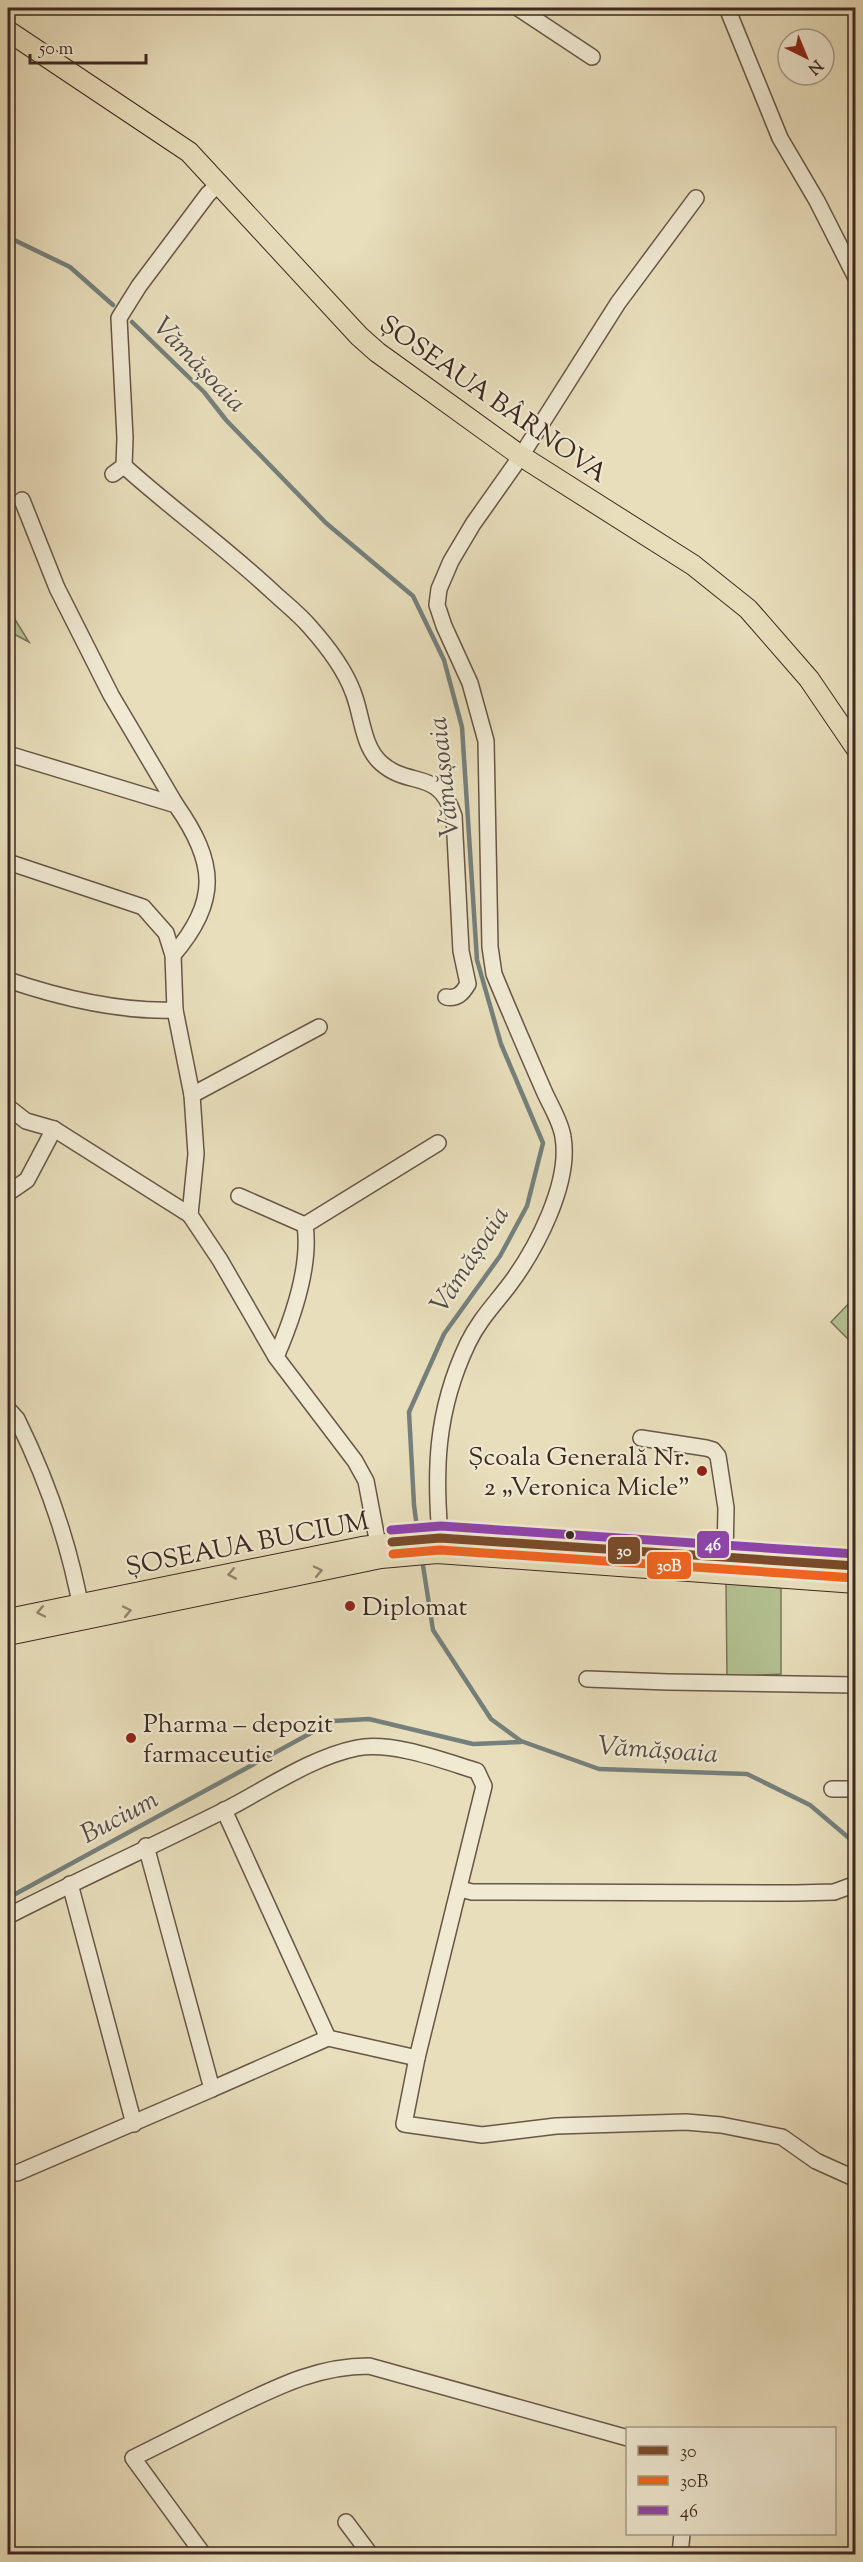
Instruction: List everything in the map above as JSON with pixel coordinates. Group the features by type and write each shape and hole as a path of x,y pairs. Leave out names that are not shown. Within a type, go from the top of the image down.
{"main road":[{"name":"ȘOSEAUA BÂRNOVA","path":"8,31 189,152 359,336 395,366 521,456 693,565 748,609 809,679 854,739"},
{"name":"ȘOSEAUA BUCIUM","path":"438,1546 855,1583"},
{"name":"ȘOSEAUA BUCIUM","path":"8,1635 82,1612 386,1550 438,1546 725,1557 855,1566"},
{"name":"ȘOSEAUA BUCIUM","path":"8,1619 82,1612"}],"street":[{"path":"518,8 592,57"},
{"path":"727,8 780,138 817,201 855,278"},
{"path":"220,183 208,194 139,286 119,318 125,438 119,470 153,492 240,562 310,627 342,669 353,692 368,742 380,762 391,770 436,786 449,803 454,816 461,951 468,984 462,994 453,999 446,997"},
{"path":"438,1546 437,1464 441,1422 452,1387 467,1344 482,1318 510,1284 532,1251 554,1200 563,1168 563,1137 494,974 490,947 486,741 470,683 437,605 440,589 451,561 473,524 521,456 618,303 696,198"},
{"path":"22,501 57,588 81,636 111,695 192,828 208,871 207,892 201,914 189,936 173,955"},
{"path":"8,754 176,805"},
{"path":"8,862 143,908 166,933 173,955 175,1010 192,1095 196,1154 190,1215"},
{"path":"8,980 105,1006 145,1011 175,1010"},
{"path":"192,1095 319,1028"},
{"path":"8,1107 26,1121 54,1129 190,1215 220,1260 276,1357 355,1461 366,1481 386,1550"},
{"path":"8,1193 27,1180 54,1129"},
{"path":"305,1225 438,1143"},
{"path":"239,1196 305,1225"},
{"path":"276,1357 286,1334 306,1258 308,1243 305,1225"},
{"path":"8,1409 17,1419 52,1498 69,1548 82,1612"},
{"path":"640,1438 706,1448 713,1450 718,1456 726,1508 725,1557"},
{"path":"587,1678 668,1682 855,1685"},
{"path":"8,1916 323,1759 358,1748 388,1748 446,1761 477,1771 484,1785 417,2058 404,2124 482,2135 556,2126 686,2122 721,2125 782,2137 816,2161 855,2179"},
{"path":"832,1789 855,1789"},
{"path":"224,1810 328,2038"},
{"path":"146,1846 212,2089"},
{"path":"70,1884 134,2124"},
{"path":"460,1890 472,1892 796,1893 834,1892 855,1884"},
{"path":"17,2173 328,2038 417,2058"},
{"path":"203,2554 133,2458 284,2383 311,2373 346,2366 369,2366 626,2438"},
{"path":"346,2522 370,2554"},
{"path":"680,2554 681,2535"}],"green space":[{"path":"8,608 29,642 8,631"},
{"path":"855,1297 856,1346 831,1322"},
{"path":"726,1583 781,1588 781,1674 727,1677"}],"waterway":[{"name":"Vămășoaia","path":"8,237 70,267 113,305"},
{"name":"Vămășoaia","path":"132,322 204,392 226,420 326,523 413,596 444,660 462,727 477,960 501,1044 543,1143 527,1206 500,1256 444,1334 409,1412 414,1505 418,1535"},
{"name":"Vămășoaia","path":"422,1559 433,1630 491,1719 521,1741 599,1769 747,1774 810,1805 856,1844"},
{"name":"Bucium","path":"8,1898 333,1721 369,1719 473,1744 521,1742"}],"transit line":[{"name":"46","path":"391,1530 441,1526 856,1554"},
{"name":"30","path":"392,1542 440,1538 856,1566"},
{"name":"30B","path":"393,1554 440,1550 855,1578"}],"place":[{"name":"Școala Generală Nr. 2 „Veronica Micle”","path":"702,1471"},
{"name":"Diplomat","path":"350,1606"},
{"name":"Pharma – depozit farmaceutic","path":"131,1738"}]}
